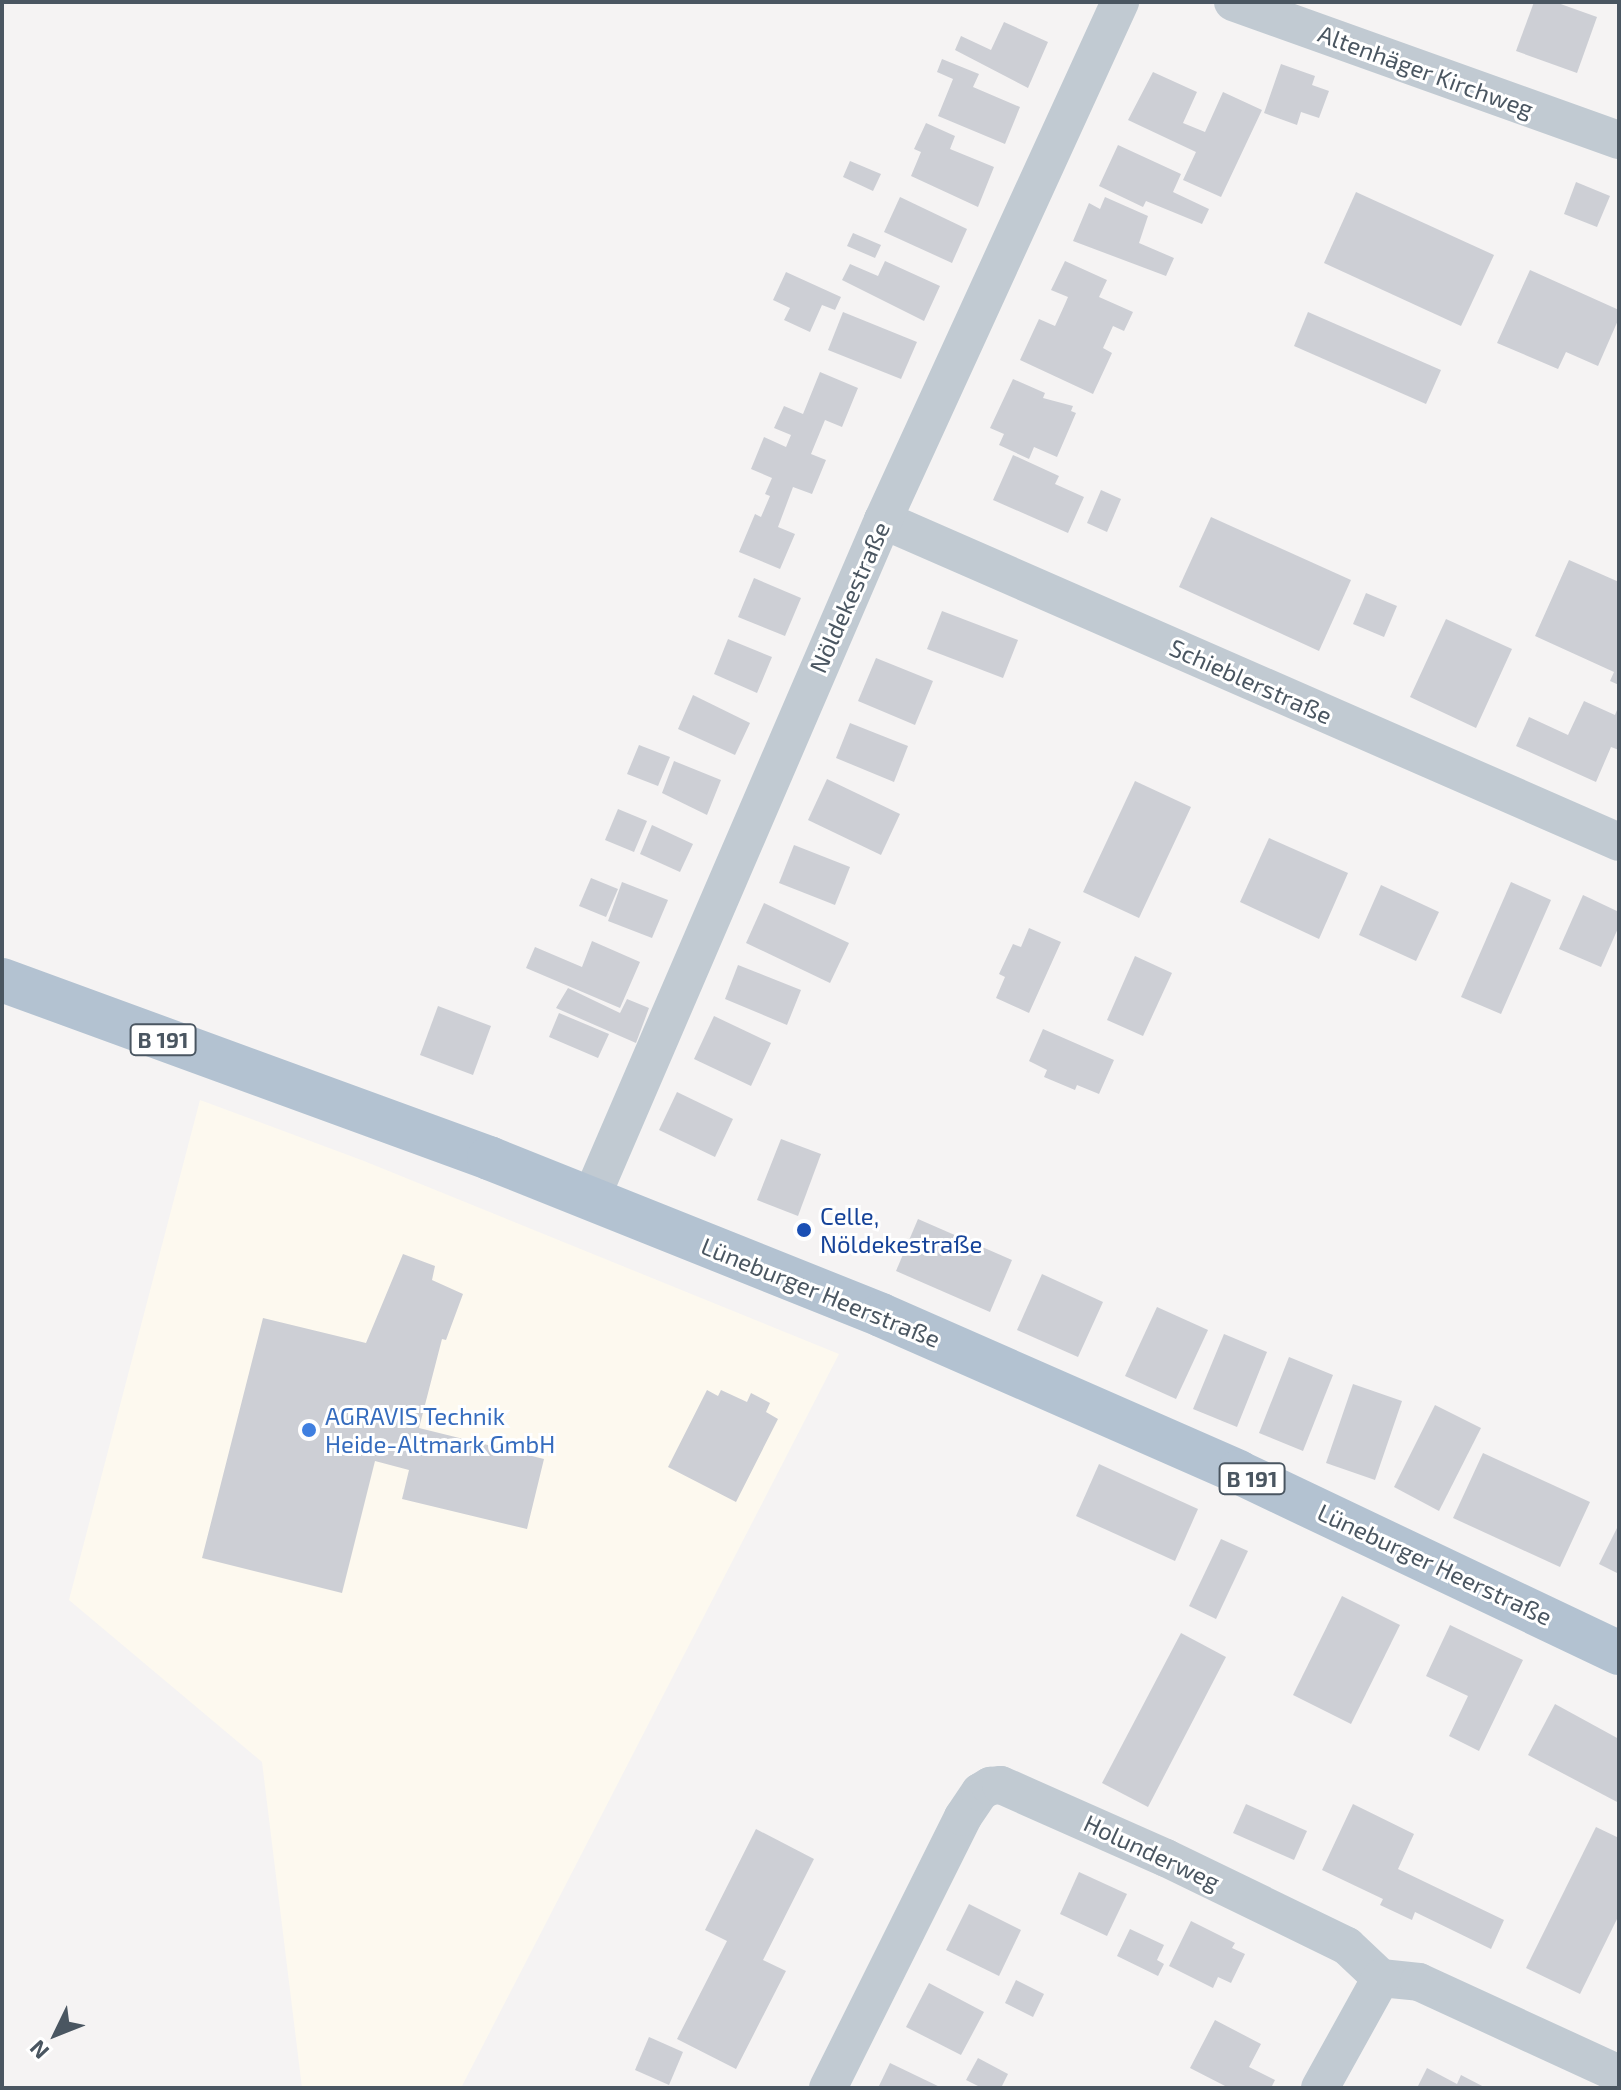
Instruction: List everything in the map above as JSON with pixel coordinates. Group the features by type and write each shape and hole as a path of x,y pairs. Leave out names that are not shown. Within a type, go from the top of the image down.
{"main road":[{"name":"Lüneburger Heerstraße","path":"2,980 591,1198 881,1315 1238,1472 1619,1653"}],"street":[{"name":"Nöldekestraße","path":"591,1198 883,520 1120,2"},
{"name":"Altenhäger Kirchweg","path":"1233,2 1619,140"},
{"name":"Schieblerstraße","path":"883,520 1619,842"},
{"name":"Holunderweg","path":"828,2088 963,1817 980,1792 990,1786 1001,1785 1026,1794 1347,1946 1381,1978"},
{"path":"1320,2088 1381,1978 1419,1982 1619,2074"}],"shaded area":[{"path":"200,1100 364,1161 839,1354 461,2088 302,2088 262,1762 69,1600"}],"building":[{"path":"1534,2 1555,2 1597,17 1577,73 1516,51"},
{"path":"1004,22 1048,42 1028,88 955,50 961,36 991,50"},
{"path":"942,59 979,74 973,87 1020,107 1005,144 938,116 953,79 937,72"},
{"path":"1281,64 1315,76 1312,85 1329,91 1319,118 1301,112 1297,125 1264,113"},
{"path":"1153,72 1197,92 1183,123 1205,132 1223,92 1262,110 1221,197 1183,180 1196,152 1128,120"},
{"path":"926,123 955,136 950,149 994,167 978,207 911,176 921,152 914,149"},
{"path":"1118,145 1181,174 1173,192 1209,209 1202,224 1146,201 1143,207 1099,186"},
{"path":"850,161 881,174 873,191 843,177"},
{"path":"1576,182 1610,196 1597,227 1564,214"},
{"path":"1356,192 1494,255 1461,326 1324,263"},
{"path":"900,197 967,229 952,263 884,232"},
{"path":"1105,197 1148,216 1139,243 1174,258 1166,276 1073,241 1089,203 1100,209"},
{"path":"853,233 881,245 875,258 847,246"},
{"path":"885,261 940,286 924,321 842,280 850,264 878,276"},
{"path":"1065,261 1107,280 1099,297 1133,312 1124,331 1113,326 1103,348 1112,353 1093,394 1020,360 1039,319 1055,326 1065,304 1068,297 1051,290"},
{"path":"1530,270 1619,310 1619,318 1598,366 1566,352 1558,369 1497,343"},
{"path":"786,272 841,297 835,310 822,305 810,332 784,320 790,308 773,300"},
{"path":"843,312 917,342 901,379 828,350"},
{"path":"1308,312 1441,370 1426,404 1294,346"},
{"path":"820,372 858,388 842,427 825,420 811,454 826,460 812,494 793,487 778,527 795,534 780,569 739,552 755,514 761,517 770,496 765,494 772,478 751,469 764,437 786,447 791,435 774,428 784,406 803,414"},
{"path":"1013,379 1045,393 1043,398 1073,406 1071,411 1076,413 1057,457 1034,447 1029,459 999,445 1004,434 990,428"},
{"path":"1013,455 1059,476 1055,484 1084,497 1068,533 993,500"},
{"path":"1101,490 1121,499 1107,532 1087,523"},
{"path":"1211,517 1351,580 1319,651 1179,587"},
{"path":"1569,560 1619,582 1619,685 1610,681 1614,672 1535,636"},
{"path":"754,578 801,598 785,636 738,617"},
{"path":"1366,593 1397,606 1384,637 1353,624"},
{"path":"942,611 1018,640 1003,678 927,649"},
{"path":"1446,619 1512,649 1476,728 1410,697"},
{"path":"728,639 772,657 757,693 714,674"},
{"path":"876,658 933,681 915,725 858,701"},
{"path":"693,695 750,723 735,755 678,729"},
{"path":"1584,701 1615,715 1619,705 1619,750 1611,747 1596,782 1516,746 1529,717 1568,735"},
{"path":"850,723 908,746 894,782 836,758"},
{"path":"639,745 670,757 658,786 627,774"},
{"path":"674,761 721,780 707,815 662,793"},
{"path":"827,779 900,814 881,855 808,820"},
{"path":"1135,781 1191,807 1139,918 1083,892"},
{"path":"618,809 647,821 634,852 605,840"},
{"path":"652,825 693,844 680,872 640,854"},
{"path":"1269,838 1348,873 1319,939 1240,902"},
{"path":"794,845 850,867 835,905 779,883"},
{"path":"591,878 618,889 606,917 579,906"},
{"path":"622,882 668,900 652,938 608,921"},
{"path":"1511,882 1551,900 1501,1014 1461,997"},
{"path":"1381,885 1439,912 1416,961 1359,935"},
{"path":"1583,895 1619,912 1619,926 1601,967 1559,949"},
{"path":"764,903 849,943 830,983 746,943"},
{"path":"1029,928 1061,942 1029,1013 996,998 1005,977 999,974 1013,944 1021,947"},
{"path":"592,941 640,962 620,1008 526,968 535,947 582,967"},
{"path":"1135,956 1172,973 1143,1036 1107,1020"},
{"path":"738,965 801,990 787,1025 725,999"},
{"path":"568,988 620,1013 627,999 649,1008 636,1043 556,1008"},
{"path":"438,1006 491,1026 473,1075 420,1055"},
{"path":"559,1013 609,1034 598,1058 549,1037"},
{"path":"714,1016 771,1043 751,1086 694,1059"},
{"path":"1043,1029 1114,1060 1099,1094 1077,1085 1075,1090 1044,1077 1047,1070 1029,1061"},
{"path":"677,1092 733,1119 715,1157 659,1130"},
{"path":"781,1139 821,1154 798,1216 757,1200"},
{"path":"918,1219 1012,1260 990,1312 896,1271"},
{"name":"AGRAVIS Technik Heide-Altmark GmbH","path":"403,1254 435,1266 432,1280 463,1294 446,1340 442,1339 419,1428 544,1459 527,1529 402,1499 409,1470 375,1461 342,1593 202,1558 263,1318 366,1343"},
{"path":"1042,1274 1103,1302 1078,1357 1017,1330"},
{"path":"1157,1307 1208,1330 1176,1399 1125,1376"},
{"path":"1224,1334 1267,1352 1237,1427 1193,1409"},
{"path":"1289,1357 1333,1375 1303,1451 1259,1433"},
{"path":"1353,1384 1402,1401 1375,1480 1326,1463"},
{"path":"707,1390 718,1396 721,1390 747,1402 751,1393 770,1403 766,1412 778,1419 736,1502 668,1467"},
{"path":"1435,1405 1481,1428 1439,1511 1394,1487"},
{"path":"1483,1453 1590,1502 1560,1567 1453,1518"},
{"path":"1099,1464 1198,1509 1175,1561 1076,1516"},
{"path":"1619,1524 1619,1574 1599,1564"},
{"path":"1221,1539 1248,1551 1216,1619 1189,1606"},
{"path":"1342,1596 1400,1625 1351,1724 1293,1695"},
{"path":"1450,1625 1523,1660 1479,1751 1449,1736 1468,1696 1426,1676"},
{"path":"1181,1633 1226,1657 1148,1807 1102,1783"},
{"path":"1555,1704 1619,1739 1619,1803 1528,1755"},
{"path":"1246,1804 1307,1831 1294,1860 1233,1833"},
{"path":"1353,1804 1414,1834 1398,1869 1504,1920 1491,1949 1415,1912 1412,1920 1380,1905 1383,1899 1322,1870"},
{"path":"1596,1827 1619,1838 1619,1915 1580,1994 1526,1968"},
{"path":"756,1829 814,1859 763,1960 786,1971 736,2069 677,2039 727,1941 705,1930"},
{"path":"1079,1872 1127,1894 1107,1936 1060,1914"},
{"path":"969,1904 1021,1930 999,1976 946,1950"},
{"path":"1191,1921 1235,1943 1232,1948 1245,1954 1231,1983 1218,1977 1213,1988 1169,1966"},
{"path":"1130,1929 1164,1945 1157,1960 1164,1964 1158,1976 1117,1956"},
{"path":"1016,1980 1044,1994 1033,2017 1005,2003"},
{"path":"929,1983 984,2012 961,2055 906,2027"},
{"path":"1215,2020 1261,2044 1249,2067 1275,2080 1271,2088 1229,2088 1190,2068"},
{"path":"649,2037 683,2052 669,2085 635,2070"},
{"path":"978,2058 1008,2074 1001,2088 982,2088 966,2080"},
{"path":"890,2063 942,2088 878,2088"},
{"path":"1427,2068 1457,2084 1461,2075 1486,2088 1417,2088"}],"place":[{"name":"Celle, Nöldekestraße","path":"804,1230"},
{"name":"AGRAVIS Technik Heide-Altmark GmbH","path":"309,1430"}]}
